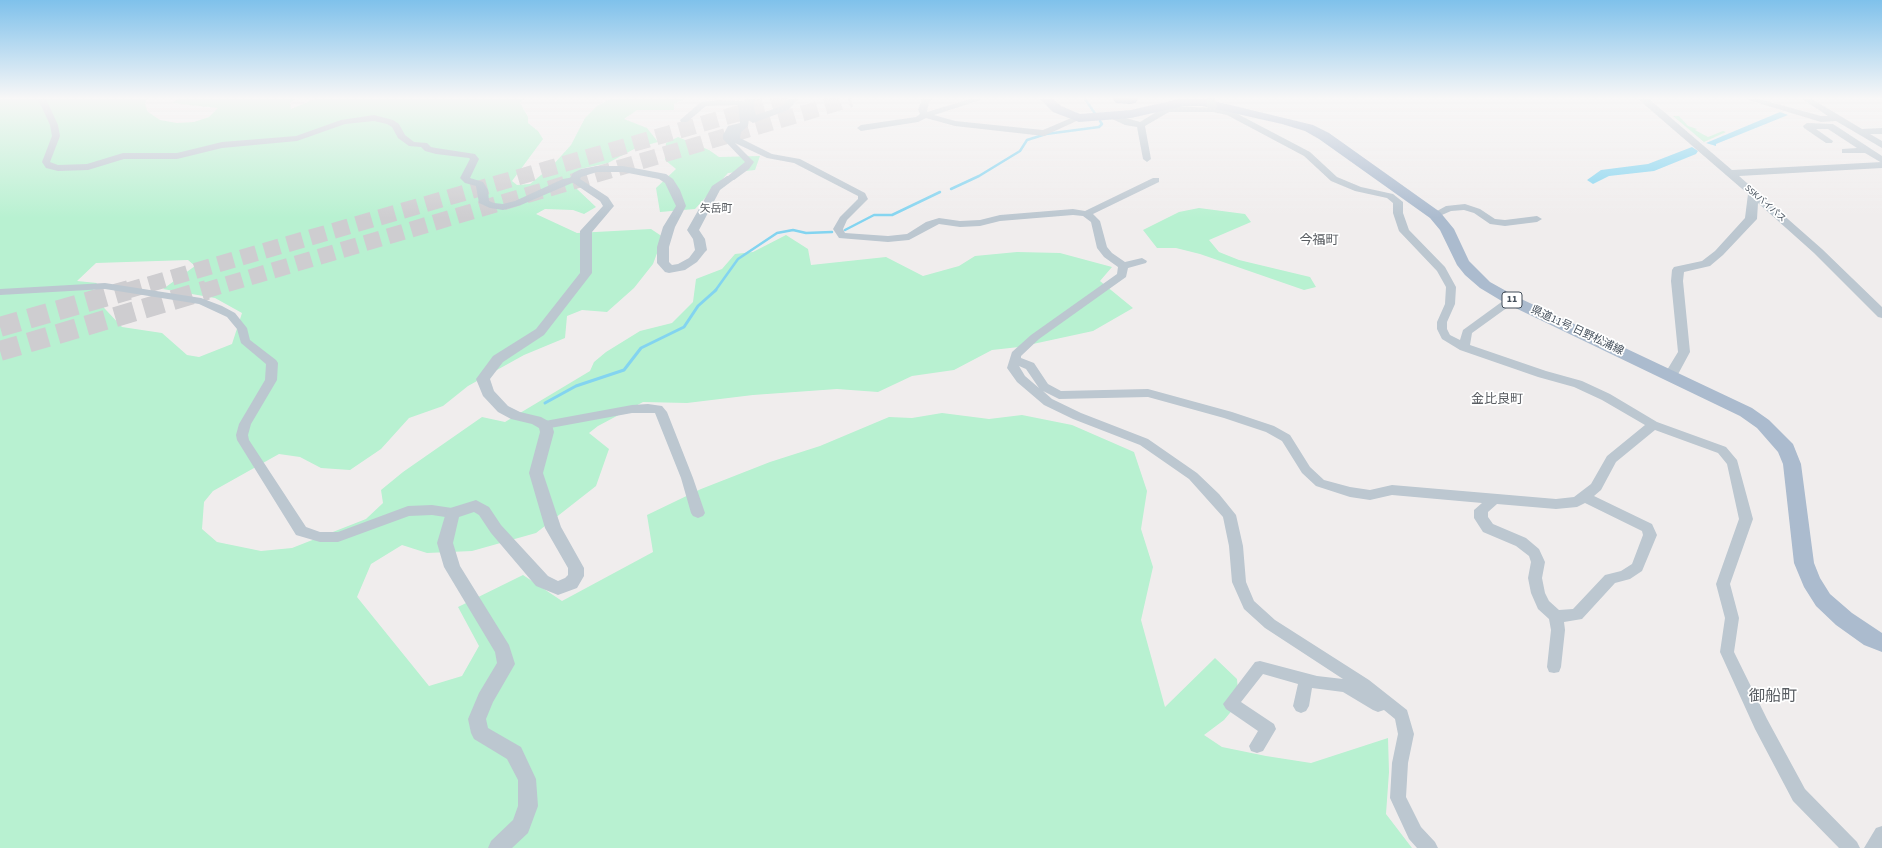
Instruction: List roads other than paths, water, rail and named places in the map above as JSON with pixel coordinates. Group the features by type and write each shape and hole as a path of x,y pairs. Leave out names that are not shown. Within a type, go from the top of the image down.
{"main road":[{"name":"県道11号 日野松浦線","path":"1328,139 1435,215 1447,230 1462,262 1470,272 1485,285 1512,300 1746,412 1763,424 1786,449 1792,464 1804,563 1811,581 1823,600 1844,620 1882,643"}],"street":[{"path":"55,139 46,162 49,166 58,168 88,167 123,156 177,156 222,145 293,139"},
{"path":"405,139 412,144 424,145 428,149 472,156 475,159 465,178 468,181 480,184 483,190 484,202 493,206 504,207 518,203 560,183 574,180 604,199 609,206 586,231 584,247 586,273 540,332 498,359 483,379 488,393 503,409 516,416 536,420 545,425 632,409 658,409 661,412 687,478 698,513"},
{"path":"574,180 576,175 585,171 609,169 662,176 669,181 675,190 681,206 669,227 663,247 663,263 669,269 681,267 693,260 702,250 699,239 693,230 716,188 746,167 750,162 729,142 728,139"},
{"path":"737,139 770,156 797,161 862,195 863,199 844,219 838,230 842,236 888,239 909,237 929,224 939,222 960,224 980,223 1000,218 1073,212 1086,214 1095,221 1102,248 1108,255 1123,266"},
{"path":"1143,139 1146,159"},
{"path":"1278,139 1307,154 1334,179 1358,188 1390,196 1398,202 1397,210 1404,231 1441,269 1451,287 1450,304 1442,322 1442,329 1446,337 1464,347 1542,374 1578,384 1606,397 1653,425 1722,450 1733,463 1746,518 1723,584 1732,618 1727,652 1761,724 1799,795 1851,848"},
{"name":"SSKバイパス","path":"1689,139 1818,251 1882,314"},
{"path":"1825,139 1829,141"},
{"path":"1849,139 1882,160"},
{"path":"1867,139 1882,151"},
{"path":"1871,139 1882,145"},
{"path":"1845,151 1867,150"},
{"path":"1729,173 1882,165"},
{"path":"1086,214 1156,180"},
{"path":"1671,375 1684,352 1677,281 1678,270 1706,264 1720,253 1751,219 1753,193"},
{"path":"1435,215 1449,208 1465,207 1477,211 1493,222 1505,223 1537,219"},
{"path":"1123,266 1142,261"},
{"path":"1123,266 1122,276 1035,337 1016,355 1013,368 1021,379 1048,402 1077,416 1144,442 1165,455 1193,476 1229,515 1236,546 1239,582 1249,605 1270,624 1364,685 1402,715 1406,734 1400,762 1398,798 1415,833 1429,848"},
{"path":"0,292 105,286 201,301 231,314 242,328 245,341 272,363 271,380 246,424 242,435 243,440 301,531 320,537 338,537 358,531 408,511 432,510 452,513 476,506 484,511 496,529 542,580 558,588 571,583 576,576 576,568 553,528 536,473 547,432 545,425"},
{"path":"1464,347 1467,332 1512,300"},
{"path":"1014,360 1030,366 1044,387 1059,395 1148,393 1270,429 1286,438 1306,470 1320,483 1350,492 1370,495 1392,490 1556,504 1577,502 1596,487 1611,459 1653,425"},
{"path":"1556,616 1577,615 1610,579 1625,575 1637,567 1650,535 1647,528 1585,497"},
{"path":"1489,498 1491,503 1481,510 1481,518 1488,528 1520,542 1534,552 1538,562 1535,578 1538,593 1543,605 1556,616 1558,630 1554,667"},
{"path":"452,513 445,543 452,567 503,650 506,664 485,699 476,719 480,733 514,753 527,779 528,806 521,826 498,848"},
{"path":"1257,746 1268,729 1231,704 1260,667 1306,680 1345,686 1378,705 1386,702"},
{"path":"1301,706 1306,680"},
{"path":"1873,848 1882,834"}],"water":[{"path":"1717,139 1729,139 1716,144 1716,146 1706,143"}],"waterway":[{"path":"951,189 979,176 1020,151 1027,140 1032,139"},
{"path":"1593,180 1606,173 1650,168 1692,151"},
{"path":"845,230 874,215 892,215 940,192"},
{"path":"715,291 738,259 777,233 793,230 806,233 832,232"},
{"path":"545,403 576,386 624,370 641,348 684,327 698,306 715,291"}],"tunnel":[{"path":"126,291 652,139"},
{"path":"204,291 718,139"},
{"path":"0,327 129,290"},
{"path":"0,351 207,290"}],"district":[{"name":"矢岳町","path":"716,210"},
{"name":"今福町","path":"1319,241"},
{"name":"金比良町","path":"1497,400"},
{"name":"御船町","path":"1773,697"}]}
